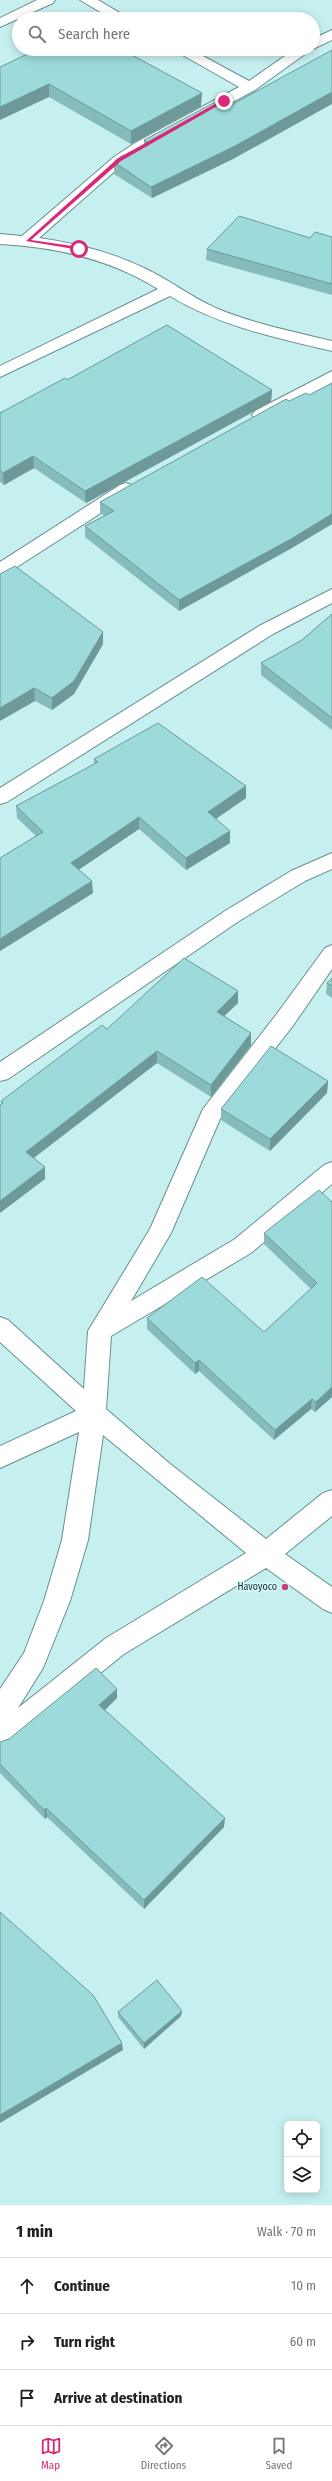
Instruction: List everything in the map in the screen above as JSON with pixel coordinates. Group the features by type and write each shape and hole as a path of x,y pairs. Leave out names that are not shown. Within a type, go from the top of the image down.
{"street":[{"path":"23,12 48,0"},
{"path":"87,0 110,12"},
{"path":"0,23 12,17"},
{"path":"320,41 332,34"},
{"path":"192,56 250,87"},
{"path":"27,240 119,160 140,146 250,87 295,56"},
{"path":"0,240 27,240 79,249 127,266 211,312 281,335 332,346"},
{"path":"0,372 171,289"},
{"path":"243,424 332,376"},
{"path":"0,570 106,499 141,481"},
{"path":"0,797 266,630 332,595"},
{"path":"0,1073 232,916 298,876 332,860"},
{"path":"0,1712 34,1660 57,1601 75,1540 94,1414 100,1331 160,1233 211,1115 284,1021 332,953"},
{"path":"100,1331 243,1246 332,1171"},
{"path":"0,1327 94,1414 265,1555 332,1601"},
{"path":"0,1457 94,1414"},
{"path":"0,1738 115,1646 265,1555 332,1501"}],"building":[{"path":"332,50 332,92 235,146 151,187 114,162 120,157 149,143 144,140 215,102 226,108"},
{"path":"23,56 134,56 202,93 131,131 49,84 0,107 0,67"},
{"path":"239,216 310,238 315,232 332,237 332,284 207,249"},
{"path":"167,325 272,390 85,491 33,456 3,473 0,470 0,413 65,378 67,380"},
{"path":"332,383 332,514 291,539 179,600 85,526 114,511 100,502 286,399 289,401 306,393 309,395"},
{"path":"15,566 103,632 74,681 52,698 34,688 0,708 0,574"},
{"path":"332,614 332,718 261,663 302,640"},
{"path":"158,723 246,786 208,812 230,831 186,858 139,817 71,863 92,881 0,939 0,858 43,832 16,806 98,762 94,759"},
{"path":"184,958 238,991 217,1012 251,1033 211,1085 157,1051 26,1152 45,1167 0,1201 0,1105 3,1103 1,1101 102,1025 107,1029"},
{"path":"332,978 332,986 327,983"},
{"path":"271,1046 328,1081 270,1139 221,1109"},
{"path":"319,1190 332,1202 332,1387 316,1402 312,1399 275,1430 199,1360 195,1363 147,1318 202,1277 264,1332 317,1283 264,1233"},
{"path":"96,1668 117,1689 99,1705 225,1818 144,1900 46,1808 44,1810 0,1764 0,1742 9,1739"},
{"path":"0,1912 93,1995 122,2043 0,2115"},
{"path":"157,1980 182,2011 144,2043 118,2012"}],"place":[{"name":"Havoyoco","path":"285,1587"}],"route":[{"path":"79,249 27,240 84,193 119,160 140,146 224,101"}]}
